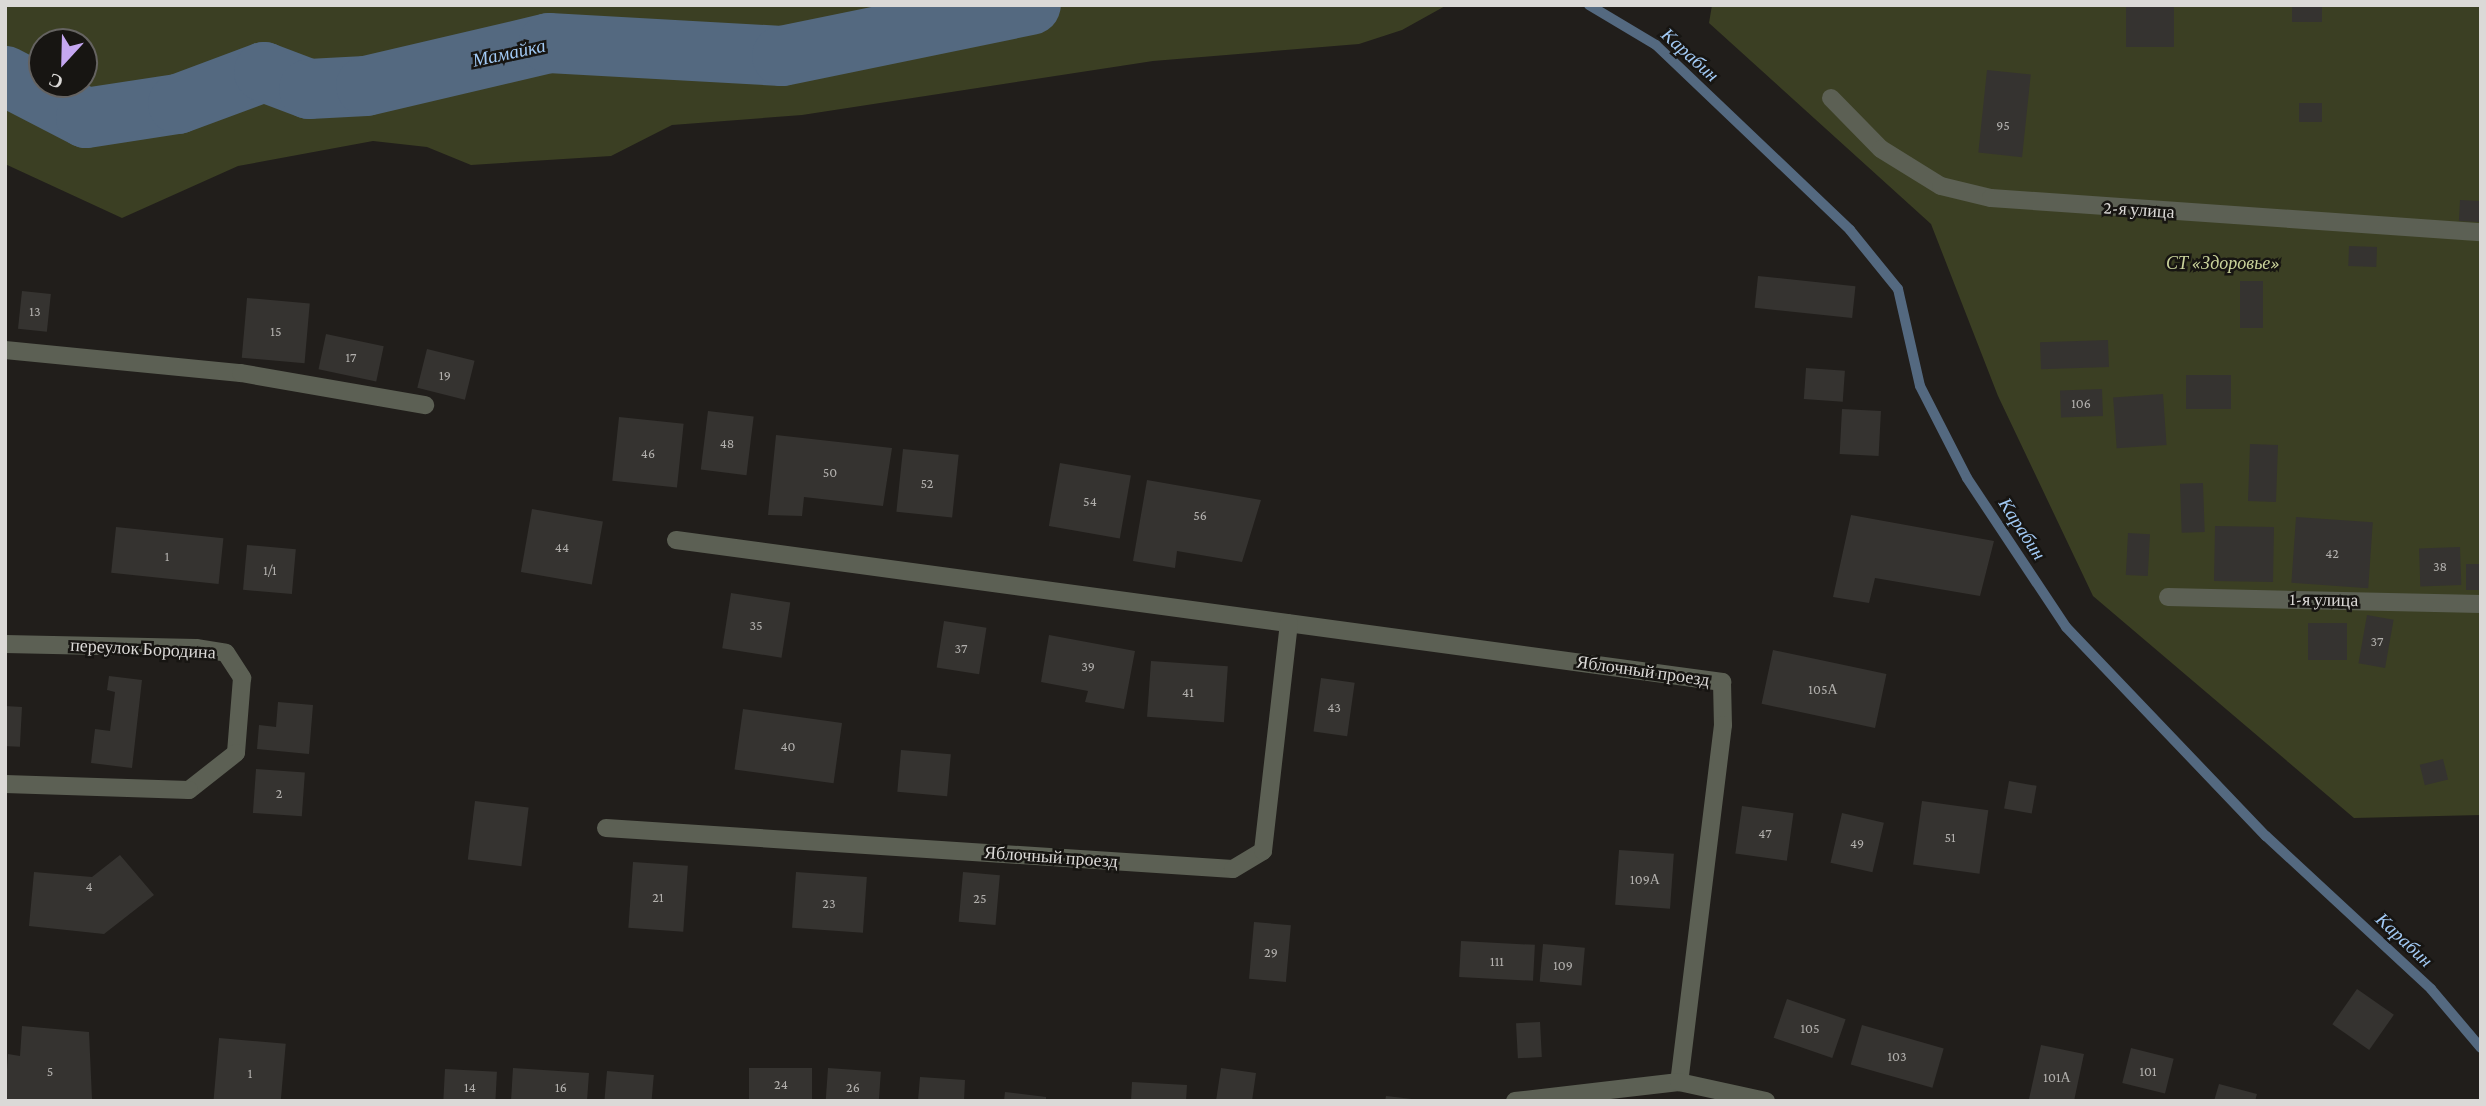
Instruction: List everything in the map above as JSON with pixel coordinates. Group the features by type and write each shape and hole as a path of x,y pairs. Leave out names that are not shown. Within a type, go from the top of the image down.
{"street":[{"name":"2-я улица","path":"1830,98 1881,149 1929,178 1992,198 2481,232"},
{"path":"5,351 241,373 425,405"},
{"name":"Яблочный проезд","path":"676,540 1722,682 1723,725 1679,1082"},
{"name":"1-я улица","path":"2168,597 2481,604"},
{"name":"Яблочный проезд","path":"606,828 1233,869 1263,851 1289,623"},
{"name":"переулок Бородина","path":"5,643 196,648 226,653 242,678 236,752 189,790 5,784"},
{"path":"1515,1101 1679,1082 1766,1101"}],"green space":[{"path":"5,5 1447,5 1402,30 1359,44 1153,61 802,115 672,125 611,156 471,165 427,147 373,141 238,166 122,218 5,164"},
{"name":"СТ «Здоровье»","path":"1712,5 2481,5 2481,815 2354,818 2093,596 1998,396 1931,224 1709,23"}],"building":[{"path":"2126,5 2174,5 2174,47 2126,47"},
{"path":"2292,6 2322,6 2322,22 2292,22"},
{"path":"1987,70 2031,75 2022,157 1978,153"},
{"path":"2299,103 2322,103 2322,122 2299,122"},
{"path":"2460,200 2481,201 2480,222 2459,221"},
{"path":"2349,246 2377,247 2376,267 2348,266"},
{"path":"1758,276 1855,286 1852,318 1755,308"},
{"path":"2240,281 2263,281 2263,328 2240,328"},
{"path":"22,291 51,294 47,332 18,329"},
{"path":"247,298 310,303 305,363 242,358"},
{"path":"326,334 384,346 376,381 319,369"},
{"path":"2108,340 2109,367 2041,369 2040,342"},
{"path":"427,349 475,361 465,400 417,388"},
{"path":"1806,368 1845,371 1843,402 1804,399"},
{"path":"2186,375 2231,375 2231,409 2186,409"},
{"path":"2102,389 2103,416 2061,417 2060,390"},
{"path":"2163,394 2167,445 2117,448 2113,397"},
{"path":"1842,409 1881,411 1879,456 1840,454"},
{"path":"708,411 754,417 746,475 701,470"},
{"path":"619,417 684,424 677,487 612,481"},
{"path":"776,435 892,448 883,506 804,497 802,516 768,515"},
{"path":"2250,444 2278,445 2276,502 2248,501"},
{"path":"903,449 959,455 952,518 896,512"},
{"path":"1060,463 1131,476 1120,539 1049,526"},
{"path":"1147,480 1261,500 1242,562 1177,551 1175,568 1133,561"},
{"path":"2203,483 2205,532 2182,533 2180,484"},
{"path":"532,509 603,522 592,585 521,572"},
{"path":"1851,515 1994,541 1980,596 1875,578 1869,603 1833,597"},
{"path":"2296,517 2373,522 2368,588 2291,583"},
{"path":"2215,526 2274,527 2273,582 2214,581"},
{"path":"116,527 223,538 219,584 111,573"},
{"path":"2128,533 2150,534 2148,576 2126,575"},
{"path":"247,545 296,549 292,594 243,590"},
{"path":"2460,547 2461,585 2420,586 2419,548"},
{"path":"2466,564 2481,564 2481,590 2466,590"},
{"path":"731,593 790,602 782,658 722,648"},
{"path":"2367,615 2394,620 2385,668 2358,663"},
{"path":"944,621 986,628 979,674 937,667"},
{"path":"2308,623 2347,623 2347,660 2308,660"},
{"path":"1049,635 1135,651 1124,709 1085,702 1088,691 1041,682"},
{"path":"1773,650 1886,674 1875,728 1762,704"},
{"path":"1151,661 1228,666 1224,722 1147,717"},
{"path":"109,676 142,680 132,768 91,763 95,729 110,731 115,692 107,690"},
{"path":"1321,678 1355,683 1347,736 1313,731"},
{"path":"278,702 313,705 309,754 257,749 259,725 276,727"},
{"path":"5,706 22,707 20,747 5,746"},
{"path":"743,709 842,723 834,783 735,769"},
{"path":"901,750 951,754 947,796 897,792"},
{"path":"2443,759 2448,779 2425,785 2420,765"},
{"path":"256,769 305,772 302,816 253,813"},
{"path":"2009,781 2037,786 2032,813 2004,809"},
{"path":"475,801 529,808 521,866 468,860"},
{"path":"1922,801 1988,810 1979,874 1913,864"},
{"path":"1742,806 1793,813 1787,861 1735,854"},
{"path":"1842,813 1884,823 1872,872 1831,863"},
{"path":"1619,850 1674,854 1670,909 1615,905"},
{"path":"120,855 154,895 104,934 29,926 34,872 92,877"},
{"path":"633,862 688,866 683,932 628,928"},
{"path":"796,872 867,877 863,933 792,928"},
{"path":"963,872 1000,875 996,925 959,922"},
{"path":"1254,922 1291,925 1286,982 1249,979"},
{"path":"1461,941 1535,945 1533,981 1459,977"},
{"path":"1543,944 1585,948 1582,986 1540,982"},
{"path":"2357,989 2394,1015 2369,1050 2332,1024"},
{"path":"1787,999 1846,1019 1832,1058 1774,1038"},
{"path":"1540,1022 1542,1057 1518,1058 1516,1023"},
{"path":"1862,1025 1944,1048 1932,1088 1851,1064"},
{"path":"22,1026 89,1032 92,1099 5,1101 8,1054 20,1056"},
{"path":"219,1038 286,1044 281,1101 214,1101"},
{"path":"2041,1045 2084,1054 2074,1101 2029,1099"},
{"path":"2131,1048 2174,1059 2165,1094 2122,1083"},
{"path":"513,1068 589,1073 587,1101 511,1101"},
{"path":"749,1068 812,1068 812,1101 749,1101"},
{"path":"828,1068 881,1072 879,1101 826,1101"},
{"path":"1221,1068 1256,1073 1252,1101 1216,1101"},
{"path":"445,1069 497,1072 495,1101 443,1101"},
{"path":"607,1071 654,1075 652,1101 604,1101"},
{"path":"920,1077 965,1080 964,1101 918,1101"},
{"path":"1132,1082 1187,1085 1186,1101 1131,1101"},
{"path":"2219,1084 2257,1094 2255,1101 2214,1101"},
{"path":"1005,1092 1046,1097 1046,1101 1004,1101"},
{"path":"1386,1096 1412,1099 1412,1101 1385,1101"}],"waterway":[{"name":"Мамайка","path":"5,76 86,118 178,104 264,72 309,89 366,86 549,43 782,56 1031,5"},
{"name":"Карабин","path":"1589,5 1656,45 1850,230 1898,289 1920,386 1967,478 2066,627 2266,836 2431,989 2481,1048"}]}
